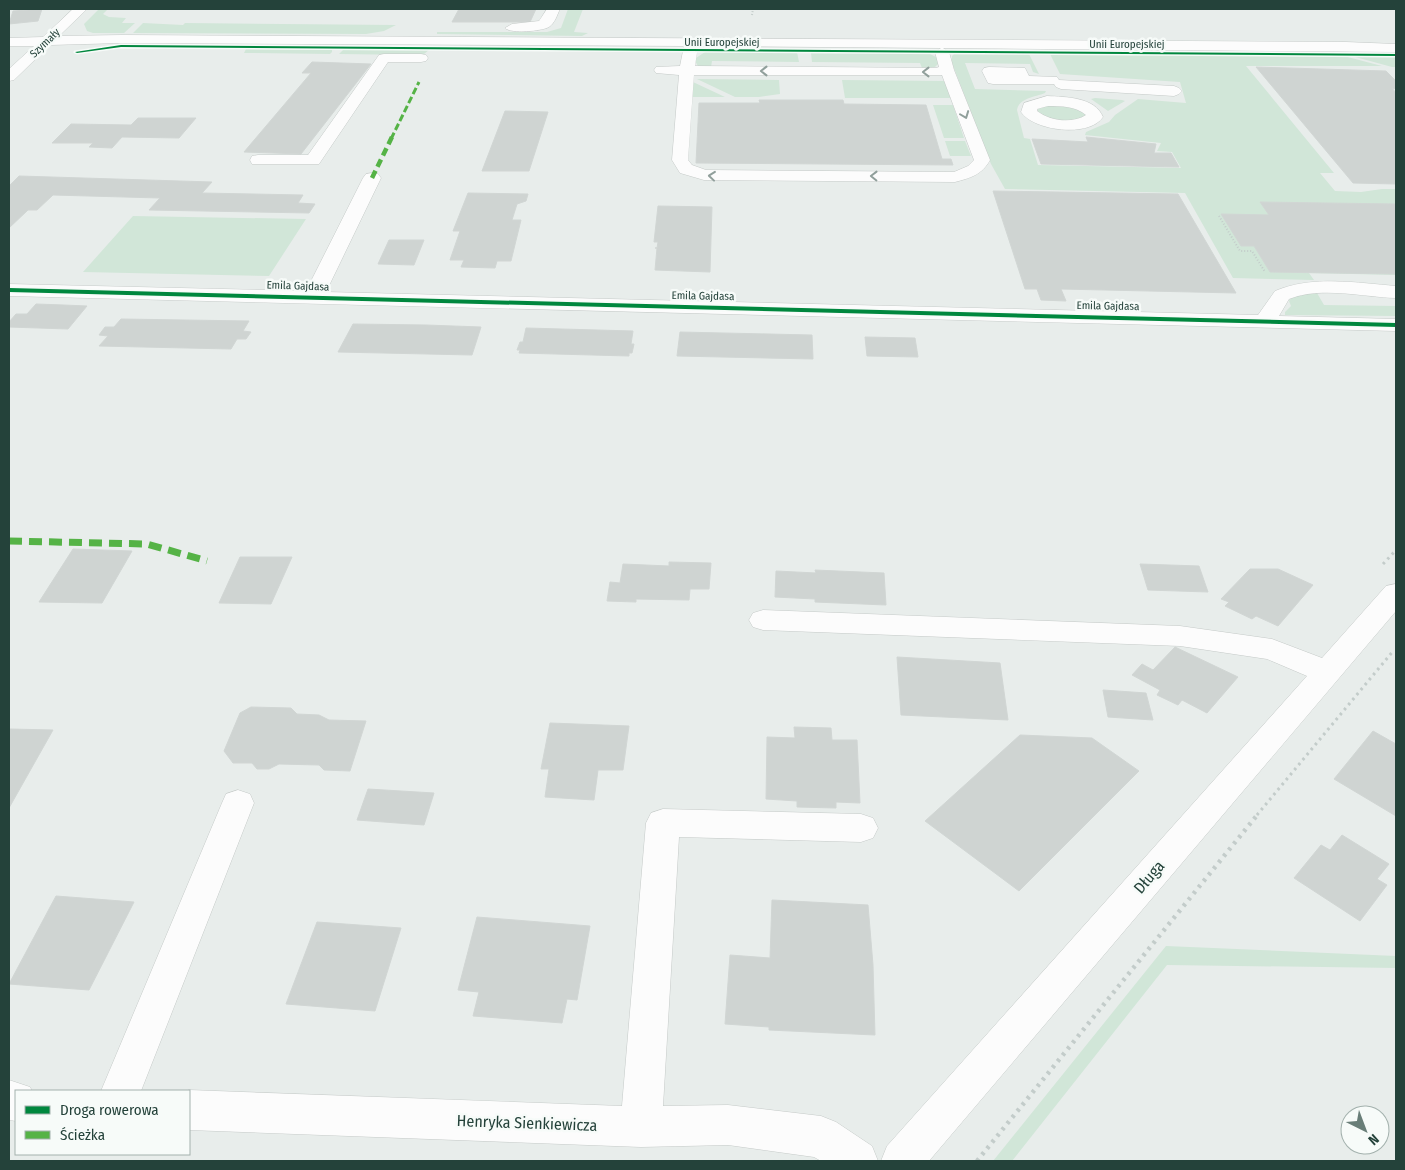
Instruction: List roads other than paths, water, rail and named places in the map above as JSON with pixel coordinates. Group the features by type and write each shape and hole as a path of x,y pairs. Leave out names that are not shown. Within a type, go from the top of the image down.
{"street":[{"name":"Szymały","path":"9,77 80,9"},
{"path":"407,29 533,27 548,21 553,9"},
{"name":"Unii Europejskiej","path":"9,42 48,40 245,39 1396,48"},
{"path":"245,39 233,55 239,58 417,59 428,57 435,52 442,40"},
{"path":"692,42 687,70 680,160 686,169 718,176 955,177 966,174 979,166 982,160 947,70 940,43"},
{"path":"1035,44 1056,82 1063,101"},
{"path":"258,160 313,160 384,58"},
{"path":"661,70 936,72 947,70"},
{"path":"1024,80 1174,91"},
{"path":"313,298 372,178"},
{"path":"1265,321 1280,296 1297,289 1396,292"},
{"name":"Emila Gajdasa","path":"9,290 1396,325"},
{"name":"Długa","path":"902,1161 1396,593"},
{"path":"763,620 1180,636 1272,649 1326,672"},
{"path":"121,1090 238,803"},
{"path":"642,1127 663,823 861,828"},
{"name":"Henryka Sienkiewicza","path":"190,1110 642,1127 728,1125 821,1137 857,1161"}]}
